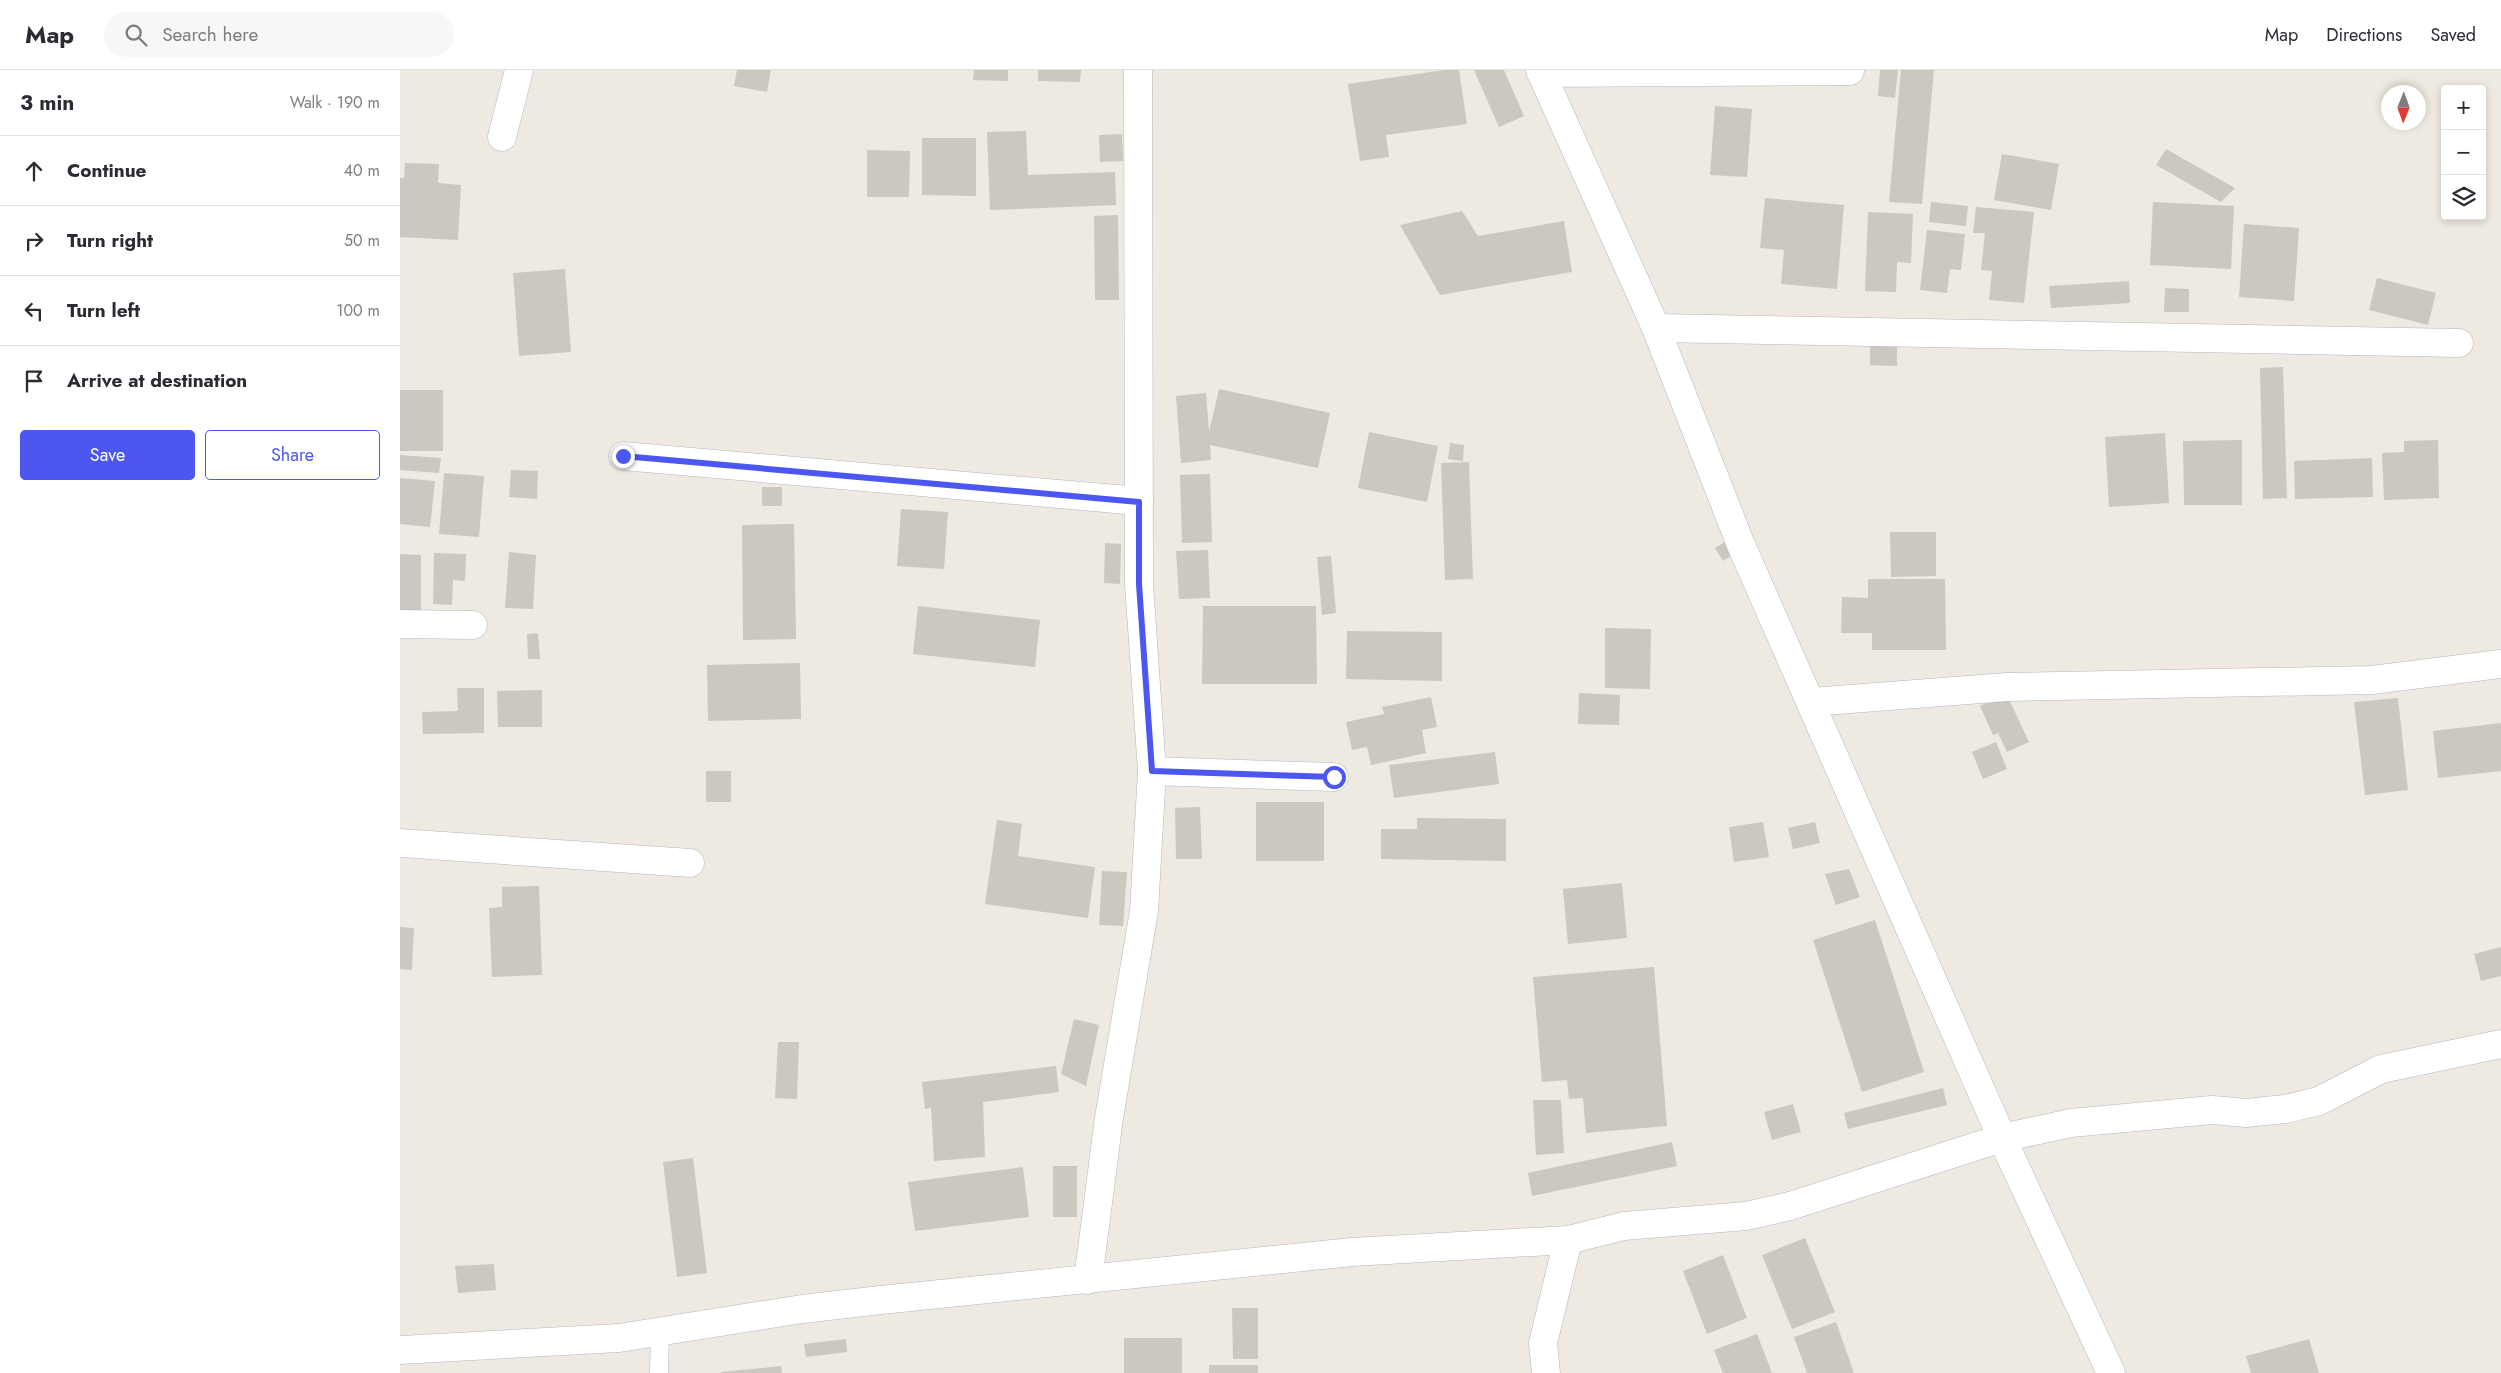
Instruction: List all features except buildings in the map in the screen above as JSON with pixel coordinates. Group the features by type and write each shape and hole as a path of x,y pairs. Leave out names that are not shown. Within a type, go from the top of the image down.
{"street":[{"path":"502,136 519,70"},
{"path":"1088,1280 1109,1118 1144,911 1152,771 1139,584 1138,70"},
{"path":"1850,71 1540,72 1656,328 1740,546 1811,702 2002,1138 2111,1373"},
{"path":"1656,328 2459,343"},
{"path":"623,456 1139,502"},
{"path":"400,624 472,625"},
{"path":"1811,702 2007,687 2372,680 2501,664"},
{"path":"1152,771 1334,777"},
{"path":"400,844 690,863"},
{"path":"400,1350 518,1342 619,1338 802,1309 1352,1252 1568,1240 1624,1226 1746,1216 1790,1206 2002,1138 2071,1123 2212,1110 2246,1113 2285,1108 2319,1101 2381,1069 2501,1044"},
{"path":"1546,1373 1543,1343 1568,1240"}],"lane":[{"path":"659,1373 660,1332"}],"route":[{"path":"623,456 1139,502 1139,584 1152,771 1334,777"}]}
